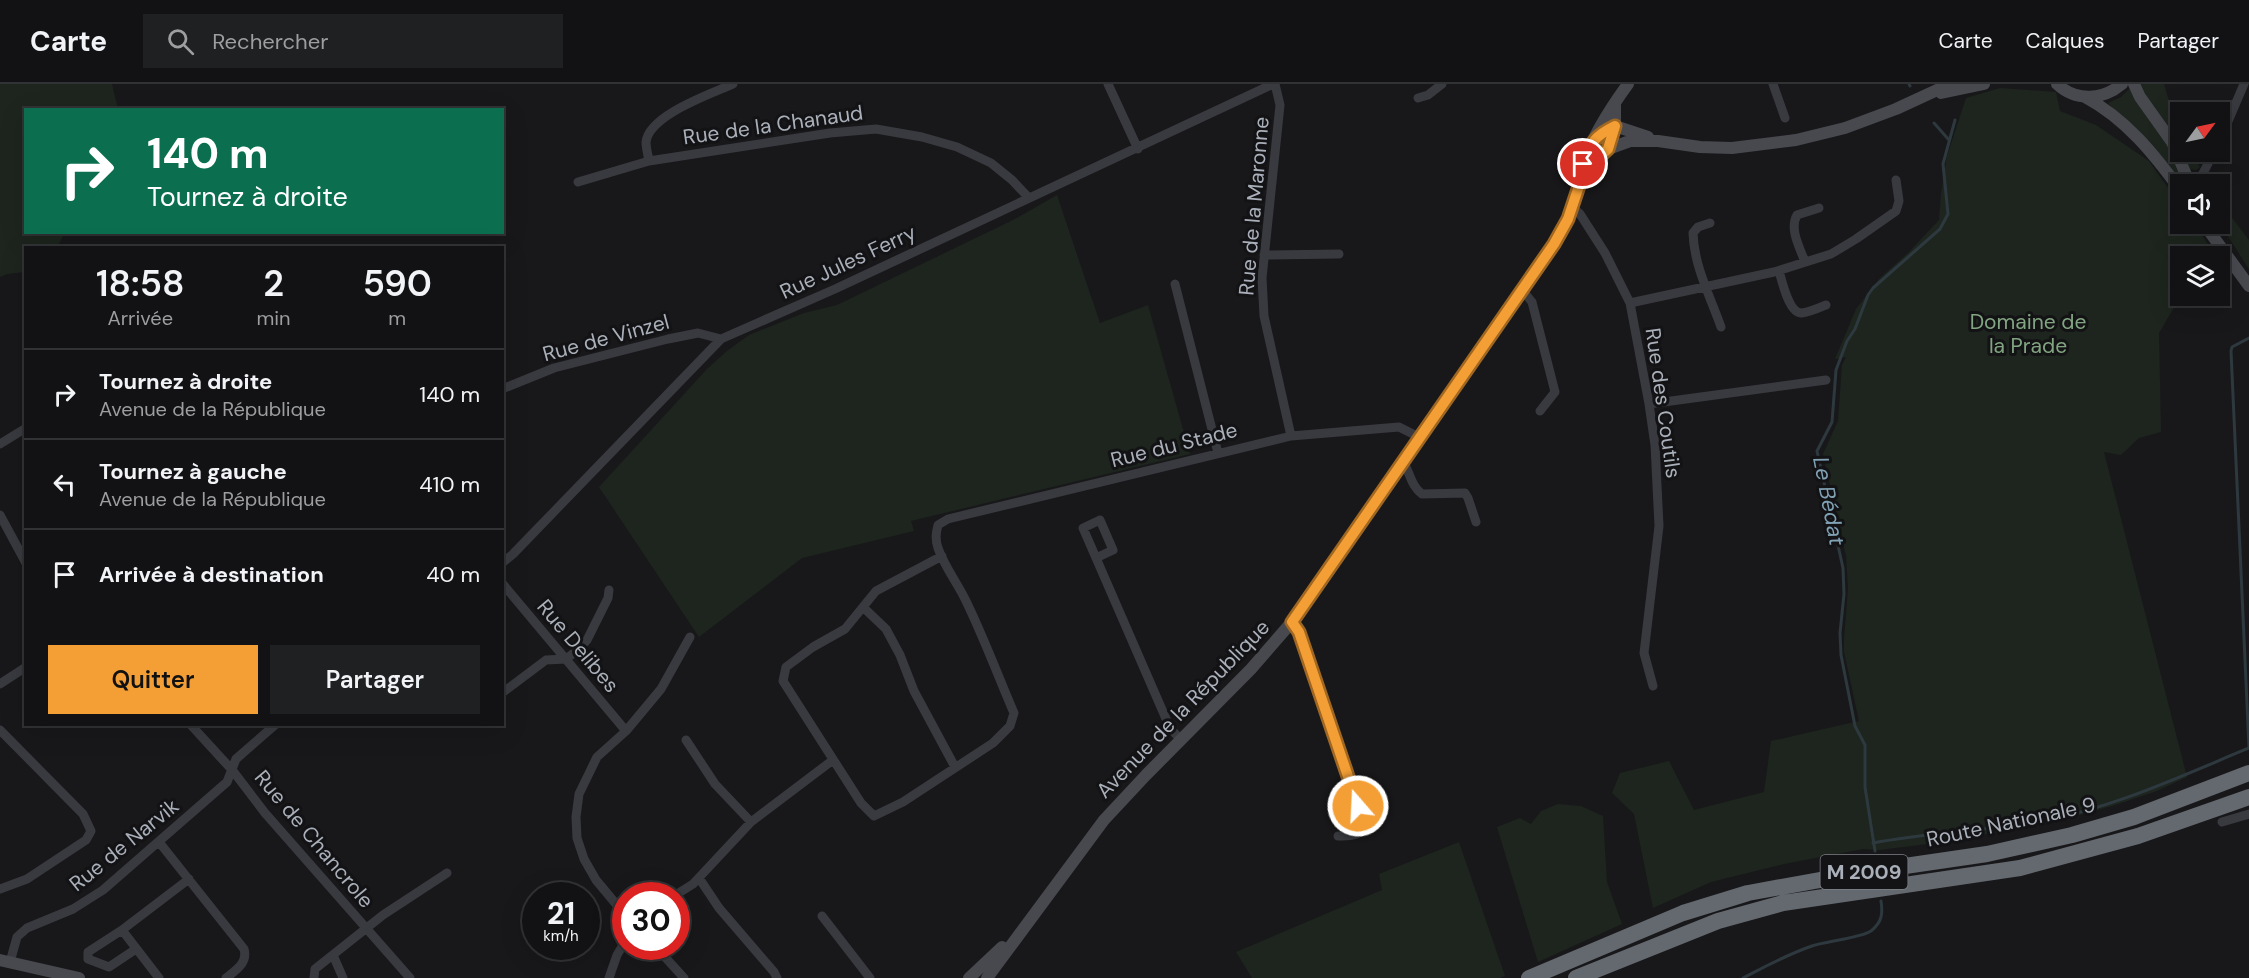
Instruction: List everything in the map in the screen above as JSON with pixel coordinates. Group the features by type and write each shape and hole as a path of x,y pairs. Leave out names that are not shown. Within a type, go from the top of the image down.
{"highway":[{"name":"Route Nationale 9","path":"1534,976 1683,913 1748,892 1829,877 1987,854 2072,835 2134,817 2245,773"},
{"name":"Route Nationale 9","path":"1576,978 1718,921 1783,903 2020,868 2138,836 2249,797"}],"street":[{"path":"649,160 646,141 655,125 664,117 733,84"},
{"path":"1108,84 1138,149"},
{"name":"Rue Jules Ferry","path":"504,561 589,477 721,339 835,289 1274,84"},
{"name":"Rue de la Maronne","path":"1274,84 1280,105 1264,255 1264,316 1291,436"},
{"path":"1418,98 1428,95 1442,84"},
{"name":"Avenue de la République","path":"987,978 1104,820 1251,669 1292,622 1554,244 1568,219 1590,145 1615,101 1628,84"},
{"path":"1773,84 1785,118"},
{"path":"1915,101 1950,84"},
{"path":"1608,149 1630,141 1658,141 1700,147 1761,146 1845,128 1915,101 1950,90 1984,84"},
{"path":"2057,84 2072,94 2085,97 2104,107 2153,154 2170,176"},
{"path":"2085,97 2106,94 2122,84"},
{"path":"2134,84 2140,97 2172,142 2186,174"},
{"path":"2230,117 2242,89 2236,84"},
{"name":"Avenue de la République","path":"1582,177 1608,149 1615,126 1613,114 1615,101"},
{"path":"1598,134 1615,126 1658,141"},
{"name":"Rue de la Chanaud","path":"578,182 649,160 830,133 876,129 922,137 957,147 991,163 1029,198"},
{"path":"1630,303 1779,271 1831,254 1896,211 1899,201 1896,180"},
{"name":"Rue des Coutils","path":"1572,207 1605,253 1630,303 1649,404 1655,445 1659,526 1644,653 1653,686"},
{"path":"1805,262 1794,228 1794,221 1797,214 1819,208"},
{"path":"1710,223 1698,227 1693,233 1696,261 1721,327"},
{"path":"2211,234 2249,286"},
{"path":"2219,234 2249,280"},
{"path":"1264,255 1338,255"},
{"path":"1779,271 1790,303 1796,312 1801,313 1826,305"},
{"path":"1175,284 1218,453"},
{"path":"1522,291 1532,302 1555,392 1540,411"},
{"name":"Rue de Vinzel","path":"504,388 554,368 668,339 698,333 721,339"},
{"path":"1649,404 1826,380"},
{"name":"Rue du Stade","path":"942,556 935,538 938,525 948,519 1291,436 1399,427 1421,438"},
{"path":"0,444 24,429"},
{"path":"1404,463 1415,488 1422,495 1465,493 1476,522"},
{"path":"0,515 24,559"},
{"path":"942,556 967,602 1014,713 1010,726 993,742 903,802 874,816 861,803 783,681 786,667 845,628 864,608 876,591 942,556"},
{"path":"1096,558 1170,728 1181,740"},
{"name":"Rue Delibes","path":"504,585 626,731"},
{"path":"504,692 546,660 566,659 587,640 608,598 609,590"},
{"path":"864,608 886,629 900,655 914,691 955,767"},
{"path":"1292,622 1299,632 1365,828 1363,832 1338,836"},
{"path":"612,899 596,880 584,859 577,838 576,817 579,794 597,757 626,731 661,689 690,637"},
{"path":"0,684 24,668"},
{"name":"Rue de Chancrole","path":"192,726 410,978"},
{"path":"232,771 236,759 274,726"},
{"path":"0,730 83,814 91,831 86,840 27,879 0,889"},
{"path":"686,740 715,784 751,822"},
{"path":"690,884 699,878 751,822 833,760"},
{"name":"Rue de Narvik","path":"5,961 17,937 27,928 73,909 103,890 227,782 232,771"},
{"path":"2222,822 2249,814"},
{"path":"159,842 244,949 246,954 243,963 226,978"},
{"path":"314,978 315,969 366,928 447,873"},
{"path":"699,878 719,908 777,978"},
{"path":"136,949 109,967 88,959 88,952 122,930 189,879"},
{"name":"Avenue de la République","path":"969,978 993,956 1041,904"},
{"path":"822,916 870,978"},
{"path":"122,930 159,978"},
{"path":"333,955 343,978"},
{"path":"609,978 615,960"},
{"path":"668,960 684,978"},
{"path":"5,961 79,978"}],"green space":[{"path":"0,84 112,84 118,108 24,108 24,234 64,234 58,246 24,246 24,272 0,277"},
{"path":"2141,84 2164,84 2170,104 2170,139 2150,105"},
{"path":"2131,87 2167,145 2170,151 2170,162 2175,162 2181,174 2172,174 2108,103 2121,97"},
{"name":"Domaine de la Prade","path":"2000,88 2056,92 2060,111 2096,125 2149,161 2170,191 2170,234 2201,234 2209,246 2170,246 2170,306 2176,306 2159,333 2161,432 2139,438 2121,455 2104,452 2187,777 2157,791 2051,823 1928,844 1879,850 1863,849 1784,864 1711,882 1653,908 1634,814 1612,793 1620,773 1669,761 1694,810 1764,792 1771,741 1859,721 1844,652 1848,588 1846,556 1823,454 1838,421 1842,365 1846,357 1835,359 1856,309 1879,279 1939,220 1947,156 1966,98"},
{"path":"2184,162 2197,162 2200,167 2196,170 2188,169"},
{"path":"1057,195 1100,323 1148,305 1190,454 911,521 914,531 802,558 699,637 599,487 707,369 749,335 804,313 837,305 1015,219"},
{"path":"2230,215 2249,240 2249,269 2226,234 2230,234"},
{"path":"1558,804 1581,806 1603,816 1607,882 1622,924 1538,962 1497,827 1520,818 1531,824 1541,811"},
{"path":"1459,842 1505,976 1500,978 1252,978 1236,952 1382,890 1379,874"}],"waterway":[{"name":"Le Bédat","path":"1875,851 1865,787 1865,745 1855,726 1841,655 1843,568 1817,451 1832,422 1836,370 1868,295 1940,229 1948,214 1943,164 1955,120"},
{"path":"1934,123 1949,140"},
{"path":"1873,843 2041,821 2068,815 2121,800 2249,748 2231,351 2232,347 2249,338"},
{"name":"Le Bédat","path":"1743,978 1803,949 1860,936 1871,931 1881,918 1881,901"}],"route":[{"path":"1358,806 1299,632 1292,622 1322,582 1554,244 1568,219 1582,177 1608,149 1615,126 1598,134 1590,145 1583,164"}]}
